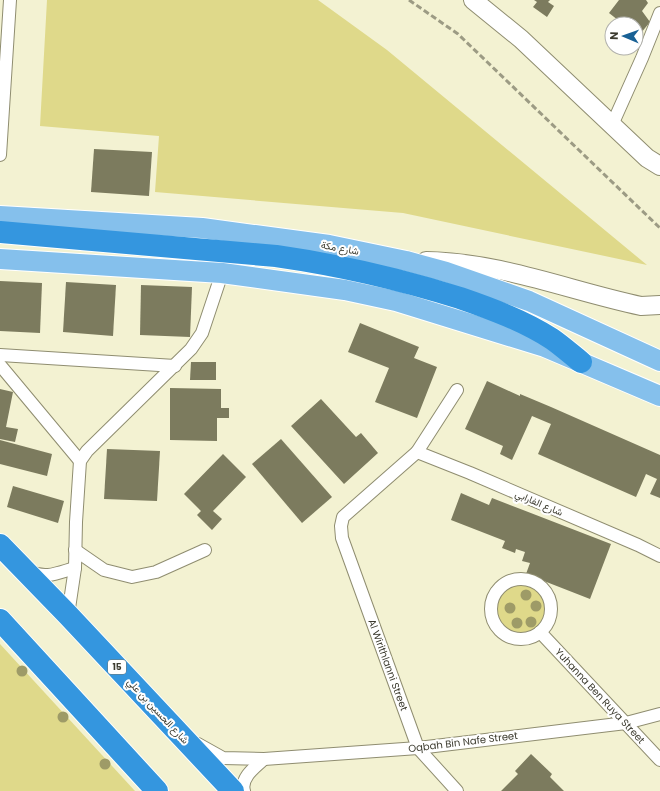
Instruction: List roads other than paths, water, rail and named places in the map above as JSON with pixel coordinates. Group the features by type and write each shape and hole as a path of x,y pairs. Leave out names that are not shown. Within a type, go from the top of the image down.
{"highway":[{"path":"0,232 276,256 319,262 385,276 480,305 525,324 552,339 581,362"},
{"name":"شارع الحسين بن علي","path":"0,545 68,615 233,791"},
{"path":"0,620 157,791"}],"main road":[{"name":"شارع مكة","path":"0,216 202,228 329,245 406,261 446,272 529,301 660,361"},
{"path":"0,259 222,273 345,290 396,301 544,347 660,396"}],"street":[{"path":"0,155 10,0"},
{"path":"473,0 521,39 653,162 660,179"},
{"path":"612,125 660,13"},
{"path":"406,261 430,261 464,264 508,272 641,306 660,305"},
{"path":"68,615 75,568 80,461 87,451 191,349 202,333 222,273"},
{"path":"0,355 175,366"},
{"path":"0,365 80,461"},
{"path":"417,452 457,390"},
{"name":"Al Wirithlanni Street","path":"417,452 343,517 341,526 342,538 418,748 458,791"},
{"name":"شارع الفارابي","path":"417,452 477,476 660,556"},
{"path":"75,550 104,570 132,578 156,572 205,550"},
{"path":"18,564 37,575 51,575 75,568"},
{"path":"523,579 533,582 548,596 550,615 547,625 540,632 532,638 523,640 513,639 497,628 492,619 492,600 504,584 513,580 523,579"},
{"name":"Yuhanna Ben Ruya Street","path":"540,632 660,760"},
{"name":"Oqbah Bin Nafe Street","path":"181,735 223,758 264,759 418,748 626,723 660,714"},
{"path":"244,791 243,787 246,776 264,759"}],"railway":[{"path":"409,0 458,34 660,228"}]}
